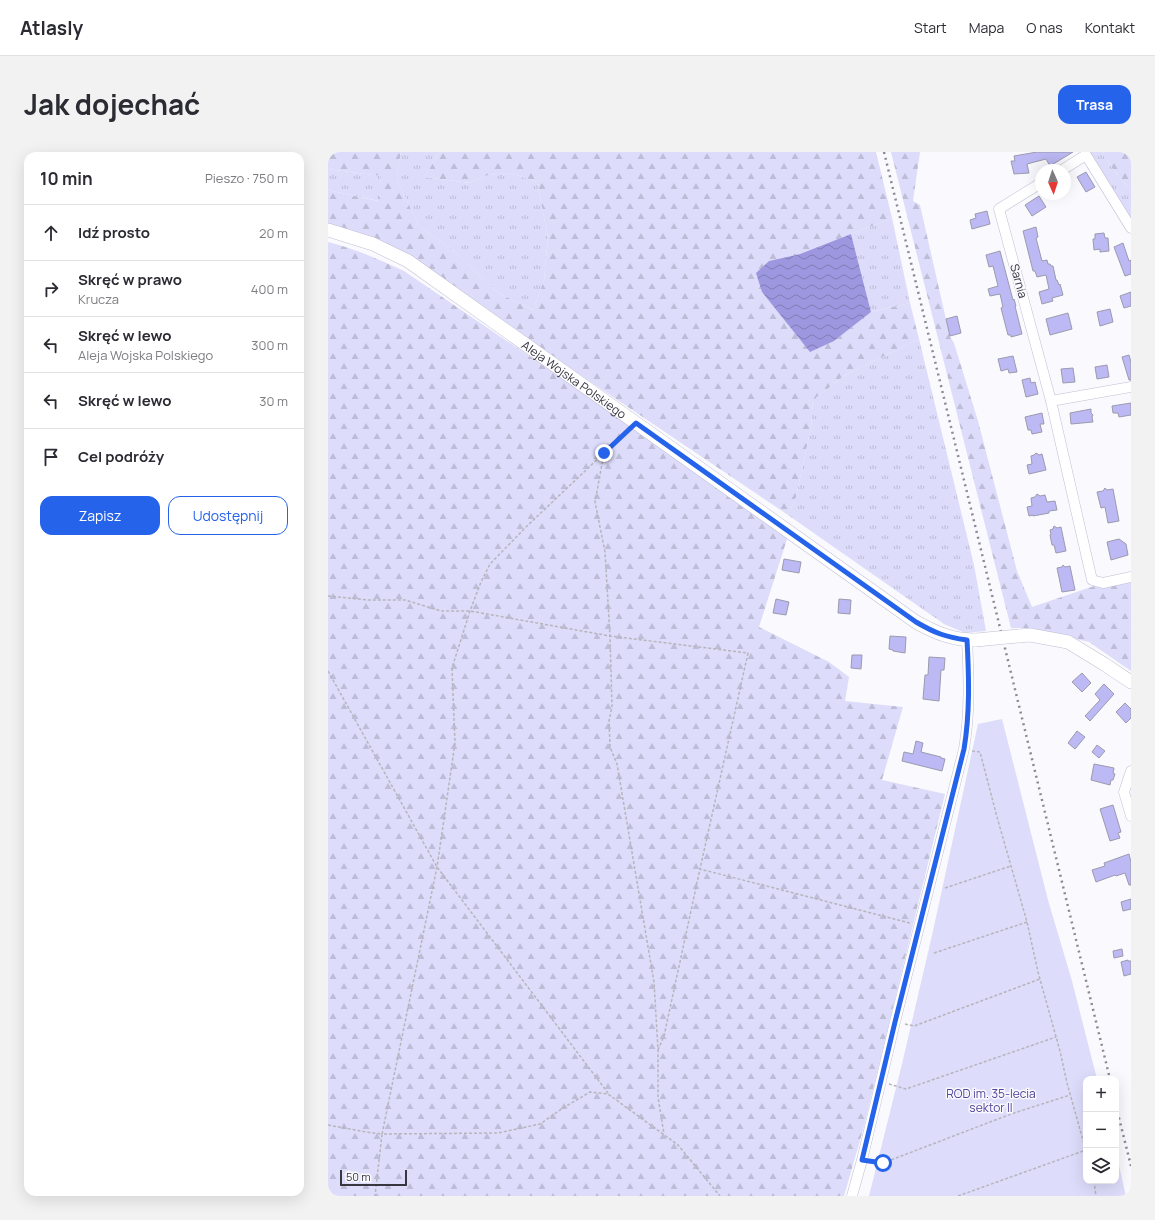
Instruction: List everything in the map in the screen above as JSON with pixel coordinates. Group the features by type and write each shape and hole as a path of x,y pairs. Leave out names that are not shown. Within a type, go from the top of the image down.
{"street":[{"path":"1071,164 1086,155 1131,228"},
{"name":"Sarnia","path":"1035,187 1000,209 1051,401 1092,580 1103,583 1131,577"},
{"name":"Aleja Wojska Polskiego","path":"328,230 372,244 408,261 916,622 934,632 950,638 972,640 1030,635 1068,642 1131,682"},
{"path":"1051,401 1131,387"},
{"path":"852,1196 964,749 967,726 972,640"},
{"path":"1131,771 1124,792 1131,816"}],"path":[{"path":"374,1196 382,1134 437,867 454,743 452,668 470,611 481,582 490,564 526,527 636,423"},
{"path":"604,453 595,502 605,552 612,706 609,721 610,747 617,764 654,982 658,1050 658,1097 664,1134"},
{"path":"328,596 369,600 405,600 441,611 470,611 610,636 748,653 664,1036 658,1050"},
{"path":"328,671 437,867 608,1094 678,1145 720,1196"},
{"path":"964,749 980,752 1026,922 1070,1095 1085,1148"},
{"path":"945,888 1011,866"},
{"path":"700,869 910,923"},
{"path":"934,953 1026,922"},
{"path":"895,1022 914,1026 1040,978"},
{"path":"880,1082 906,1089 1056,1037"},
{"path":"328,1125 382,1134 498,1134 540,1124 590,1092 608,1094"},
{"path":"862,1160 883,1163 1011,1114 1070,1095"},
{"path":"958,1196 1083,1151"},
{"path":"1094,1184 1096,1196"}],"green space":[{"path":"328,152 401,152 396,178 419,226 452,249 498,293 533,310 544,280 548,237 537,182 511,173 488,175 470,183 425,177 439,152 876,152 892,218 800,254 769,261 834,341 871,312 910,303 919,339 845,375 813,400 811,427 796,497 788,515 414,263 328,228 328,190 378,201 381,176 328,169"},
{"path":"401,152 439,152 425,177 470,183 488,175 511,173 537,182 548,237 544,280 533,310 498,293 452,249 419,226 396,178"},
{"path":"891,152 920,152 913,201 920,205 950,337 954,343 978,421 1017,571 1032,607 1103,583 1131,577 1131,671 1089,642 1031,628 1011,628"},
{"path":"1085,152 1103,152 1110,165 1127,187 1131,185 1131,223"},
{"path":"1103,152 1131,152 1131,185 1127,187 1110,165"},
{"path":"328,169 381,176 379,201 328,190"},
{"path":"892,218 910,303 871,312 851,234"},
{"path":"328,242 376,258 404,271 789,533 759,627 829,662 849,677 845,701 903,707 882,780 945,794 863,1130 844,1196 328,1196"},
{"path":"919,339 974,565 986,631 965,633 944,624 788,515 796,497 811,427 813,400 845,375"},
{"name":"ROD im. 35-lecia sektor II","path":"1002,719 1048,900 1072,981 1096,1076 1083,1076 1083,1184 1119,1184 1119,1166 1126,1196 869,1196 933,931 978,724"}],"water":[{"path":"851,234 871,312 834,341 810,352 762,292 756,273 769,261 800,254"}],"building":[{"path":"1037,152 1073,152 1053,164 1049,164 1046,159 1027,164 1029,173 1014,174 1011,161 1015,161 1014,156"},
{"path":"1086,172 1095,187 1086,192 1077,177"},
{"path":"1035,199 1035,200 1042,200 1046,207 1032,216 1025,205"},
{"path":"987,211 990,224 972,229 970,220 976,218 975,214"},
{"path":"1036,227 1038,237 1036,238 1042,261 1047,260 1048,264 1053,266 1056,280 1059,285 1060,284 1063,295 1052,298 1053,301 1042,304 1039,292 1049,289 1046,275 1037,277 1035,271 1033,271 1023,231"},
{"path":"1104,233 1105,238 1108,238 1109,251 1100,252 1100,249 1094,250 1093,239 1095,239 1095,234"},
{"path":"1123,243 1129,261 1131,260 1131,274 1125,276 1114,247"},
{"path":"1000,251 1013,300 1014,299 1016,306 1022,334 1011,337 1011,335 1008,335 1001,308 1003,307 1000,294 990,296 988,289 998,286 993,266 989,267 986,255"},
{"path":"1131,292 1131,306 1124,308 1120,296"},
{"path":"1110,309 1113,322 1100,326 1097,312"},
{"path":"1068,313 1072,329 1050,335 1046,319"},
{"path":"957,316 961,333 950,336 946,319"},
{"path":"1129,355 1131,362 1131,380 1129,380 1122,357"},
{"path":"1013,356 1017,372 1009,373 1008,369 1001,371 998,359"},
{"path":"1107,365 1109,377 1097,379 1095,367"},
{"path":"1073,368 1075,382 1063,383 1061,369"},
{"path":"1030,378 1031,383 1035,382 1038,394 1026,397 1022,380"},
{"path":"1131,403 1131,415 1119,417 1118,413 1113,413 1112,406"},
{"path":"1091,409 1093,422 1071,424 1070,413"},
{"path":"1042,413 1044,424 1040,424 1042,432 1032,434 1031,430 1028,430 1025,417"},
{"path":"1036,453 1039,455 1042,454 1046,470 1029,474 1027,465 1032,464 1031,456"},
{"path":"1105,488 1107,490 1113,489 1119,521 1108,523 1105,507 1101,508 1097,492 1103,491"},
{"path":"1037,494 1040,496 1045,495 1047,502 1055,501 1057,510 1049,511 1049,513 1029,516 1027,507 1032,506 1031,498 1035,497"},
{"path":"1054,526 1057,528 1061,527 1066,551 1056,553 1054,545 1052,545 1050,530 1053,529"},
{"path":"1119,539 1126,544 1128,555 1111,560 1107,542"},
{"path":"784,559 801,562 799,573 782,570"},
{"path":"1063,565 1065,567 1070,566 1075,590 1062,592 1057,568 1062,567"},
{"path":"776,599 789,602 786,615 773,613"},
{"path":"839,599 851,600 850,614 838,613"},
{"path":"890,636 906,637 905,653 889,649"},
{"path":"852,655 862,655 861,669 851,668"},
{"path":"929,657 945,658 944,670 941,670 939,701 923,699 925,675 928,675"},
{"path":"1082,673 1091,683 1082,692 1072,682"},
{"path":"1104,684 1114,694 1090,721 1085,716 1100,700 1095,694"},
{"path":"1125,703 1131,709 1131,718 1126,723 1116,712"},
{"path":"1077,731 1085,737 1075,749 1068,743"},
{"path":"916,741 923,743 921,752 945,759 942,771 902,761 904,752 913,754"},
{"path":"1097,745 1105,751 1099,758 1092,752"},
{"path":"1094,764 1114,768 1113,773 1115,774 1110,785 1091,780"},
{"path":"1113,805 1121,832 1118,833 1120,838 1110,841 1100,809"},
{"path":"1129,854 1131,862 1131,885 1129,885 1125,873 1096,882 1092,870 1105,866 1104,863"},
{"path":"1131,899 1131,909 1123,911 1121,902"},
{"path":"1122,949 1123,956 1114,958 1113,951"},
{"path":"1128,960 1131,961 1131,974 1124,976 1121,962"}],"railway":[{"path":"884,152 1109,1076"},
{"path":"1118,1112 1131,1166"}],"route":[{"path":"604,453 636,423 916,622 934,632 950,638 967,640 969,688 964,749 895,1022 862,1160 883,1163"}]}
